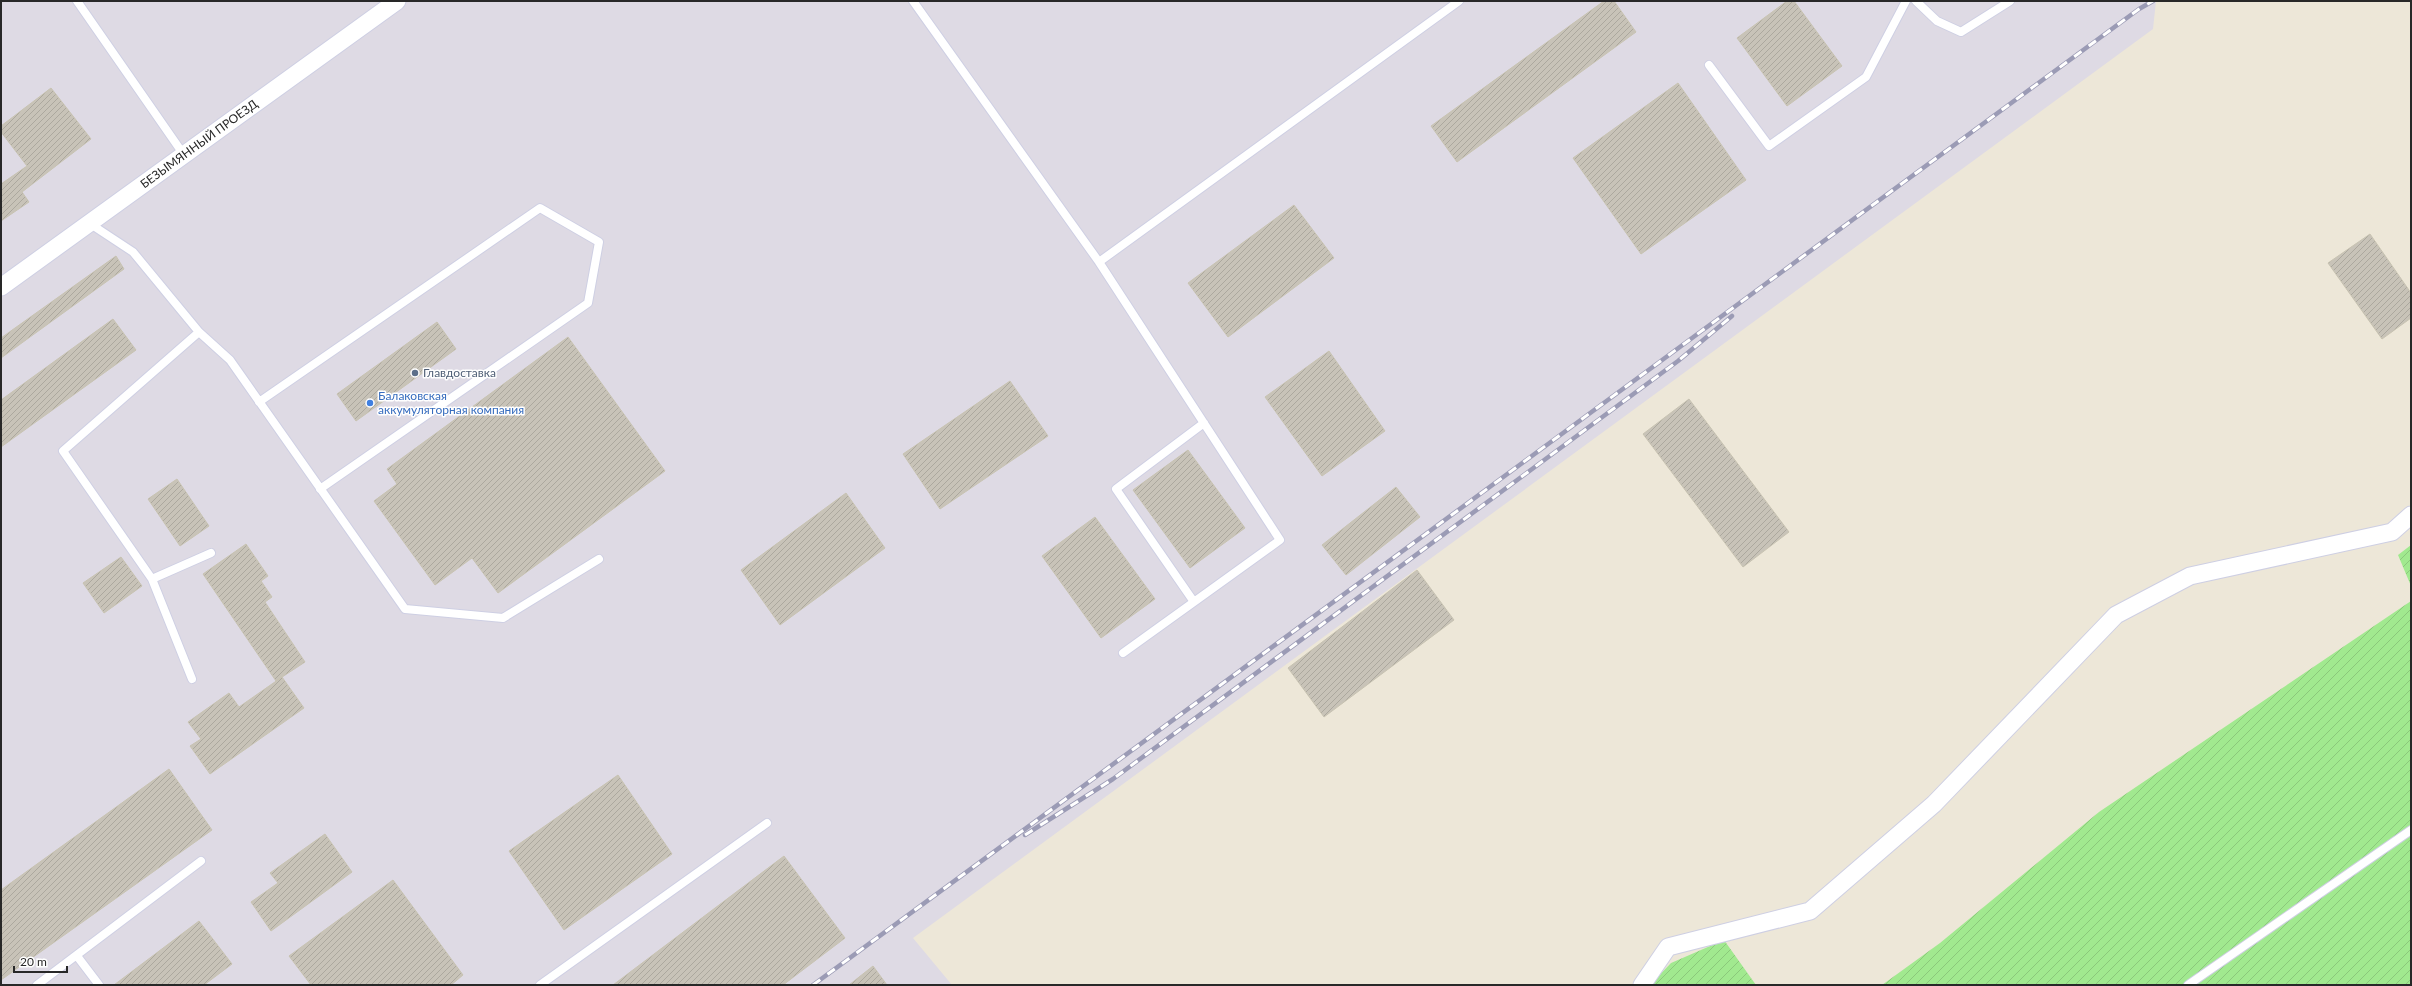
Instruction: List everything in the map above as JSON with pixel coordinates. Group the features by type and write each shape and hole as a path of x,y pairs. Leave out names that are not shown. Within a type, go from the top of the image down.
{"street":[{"name":"БЕЗЫМЯННЫЙ ПРОЕЗД","path":"1,287 397,1"},
{"path":"1642,985 1668,947 1810,911 1934,804 2116,615 2190,576 2392,532 2411,515"}],"lane":[{"path":"77,1 184,155"},
{"path":"913,1 1099,262 1280,540 1123,652"},
{"path":"1099,262 1459,1"},
{"path":"1709,65 1769,146 1866,77 1906,1"},
{"path":"1916,1 1937,21 1961,32 2010,1"},
{"path":"259,402 540,208 599,242 588,304 320,489"},
{"path":"89,223 133,252 199,332 230,360 405,609 503,618 598,559"},
{"path":"192,679 152,579 63,451 199,332"},
{"path":"1194,602 1116,489 1204,423"},
{"path":"152,579 211,553"},
{"path":"540,985 767,823"},
{"path":"2188,985 2411,830"},
{"path":"37,985 201,861"},
{"path":"77,956 99,985"}],"shaded area":[{"path":"1,1 2156,1 2153,29 913,938 952,985 1,985"}],"green space":[{"path":"2411,545 2411,586 2398,555"},
{"path":"2411,601 2411,985 1882,985 1940,943 2099,812"},
{"path":"1724,940 1756,985 1650,985 1671,963"}],"building":[{"path":"1604,1 1614,1 1636,32 1457,162 1431,126"},
{"path":"1787,1 1794,1 1842,66 1787,106 1737,38"},
{"path":"1678,83 1746,180 1641,254 1573,158"},
{"path":"51,88 91,139 22,192 29,202 1,221 1,184 27,166 1,132 1,126"},
{"path":"1294,205 1334,258 1228,337 1188,283"},
{"path":"2370,234 2411,293 2411,318 2382,339 2328,263"},
{"path":"116,256 124,269 1,358 1,338"},
{"path":"113,319 136,350 1,447 1,400"},
{"path":"437,322 456,349 356,421 337,394"},
{"path":"568,337 665,471 498,593 472,558 435,585 374,501 397,484 387,469"},
{"path":"1329,351 1385,431 1322,476 1265,397"},
{"path":"1010,381 1048,436 940,509 903,454"},
{"path":"1689,399 1789,532 1743,567 1643,434"},
{"path":"1188,450 1245,528 1190,568 1133,490"},
{"path":"177,479 209,526 180,546 148,499"},
{"path":"1396,487 1420,517 1346,575 1322,545"},
{"path":"846,493 885,548 780,625 741,570"},
{"path":"1095,517 1155,599 1101,638 1042,556"},
{"path":"246,544 268,576 261,581 272,597 265,602 305,662 276,681 203,574"},
{"path":"121,557 142,586 104,613 83,583"},
{"path":"1417,570 1454,620 1324,717 1288,668"},
{"path":"282,677 304,708 210,774 190,746 201,739 188,722 229,693 239,707"},
{"path":"169,769 212,830 1,980 1,890"},
{"path":"618,775 672,854 564,930 509,851"},
{"path":"325,834 352,872 271,931 251,902 278,883 270,873"},
{"path":"784,856 845,938 783,985 613,985"},
{"path":"393,880 463,975 451,985 311,985 289,956"},
{"path":"199,921 232,964 204,985 114,985"},
{"path":"873,966 887,985 849,985"}],"railway":[{"path":"813,985 2139,9 2153,1"},
{"path":"1025,835 1113,779 1678,361 1732,316"}],"place":[{"name":"Главдоставка","path":"415,373"},
{"name":"Балаковская аккумуляторная компания","path":"370,403"}]}
